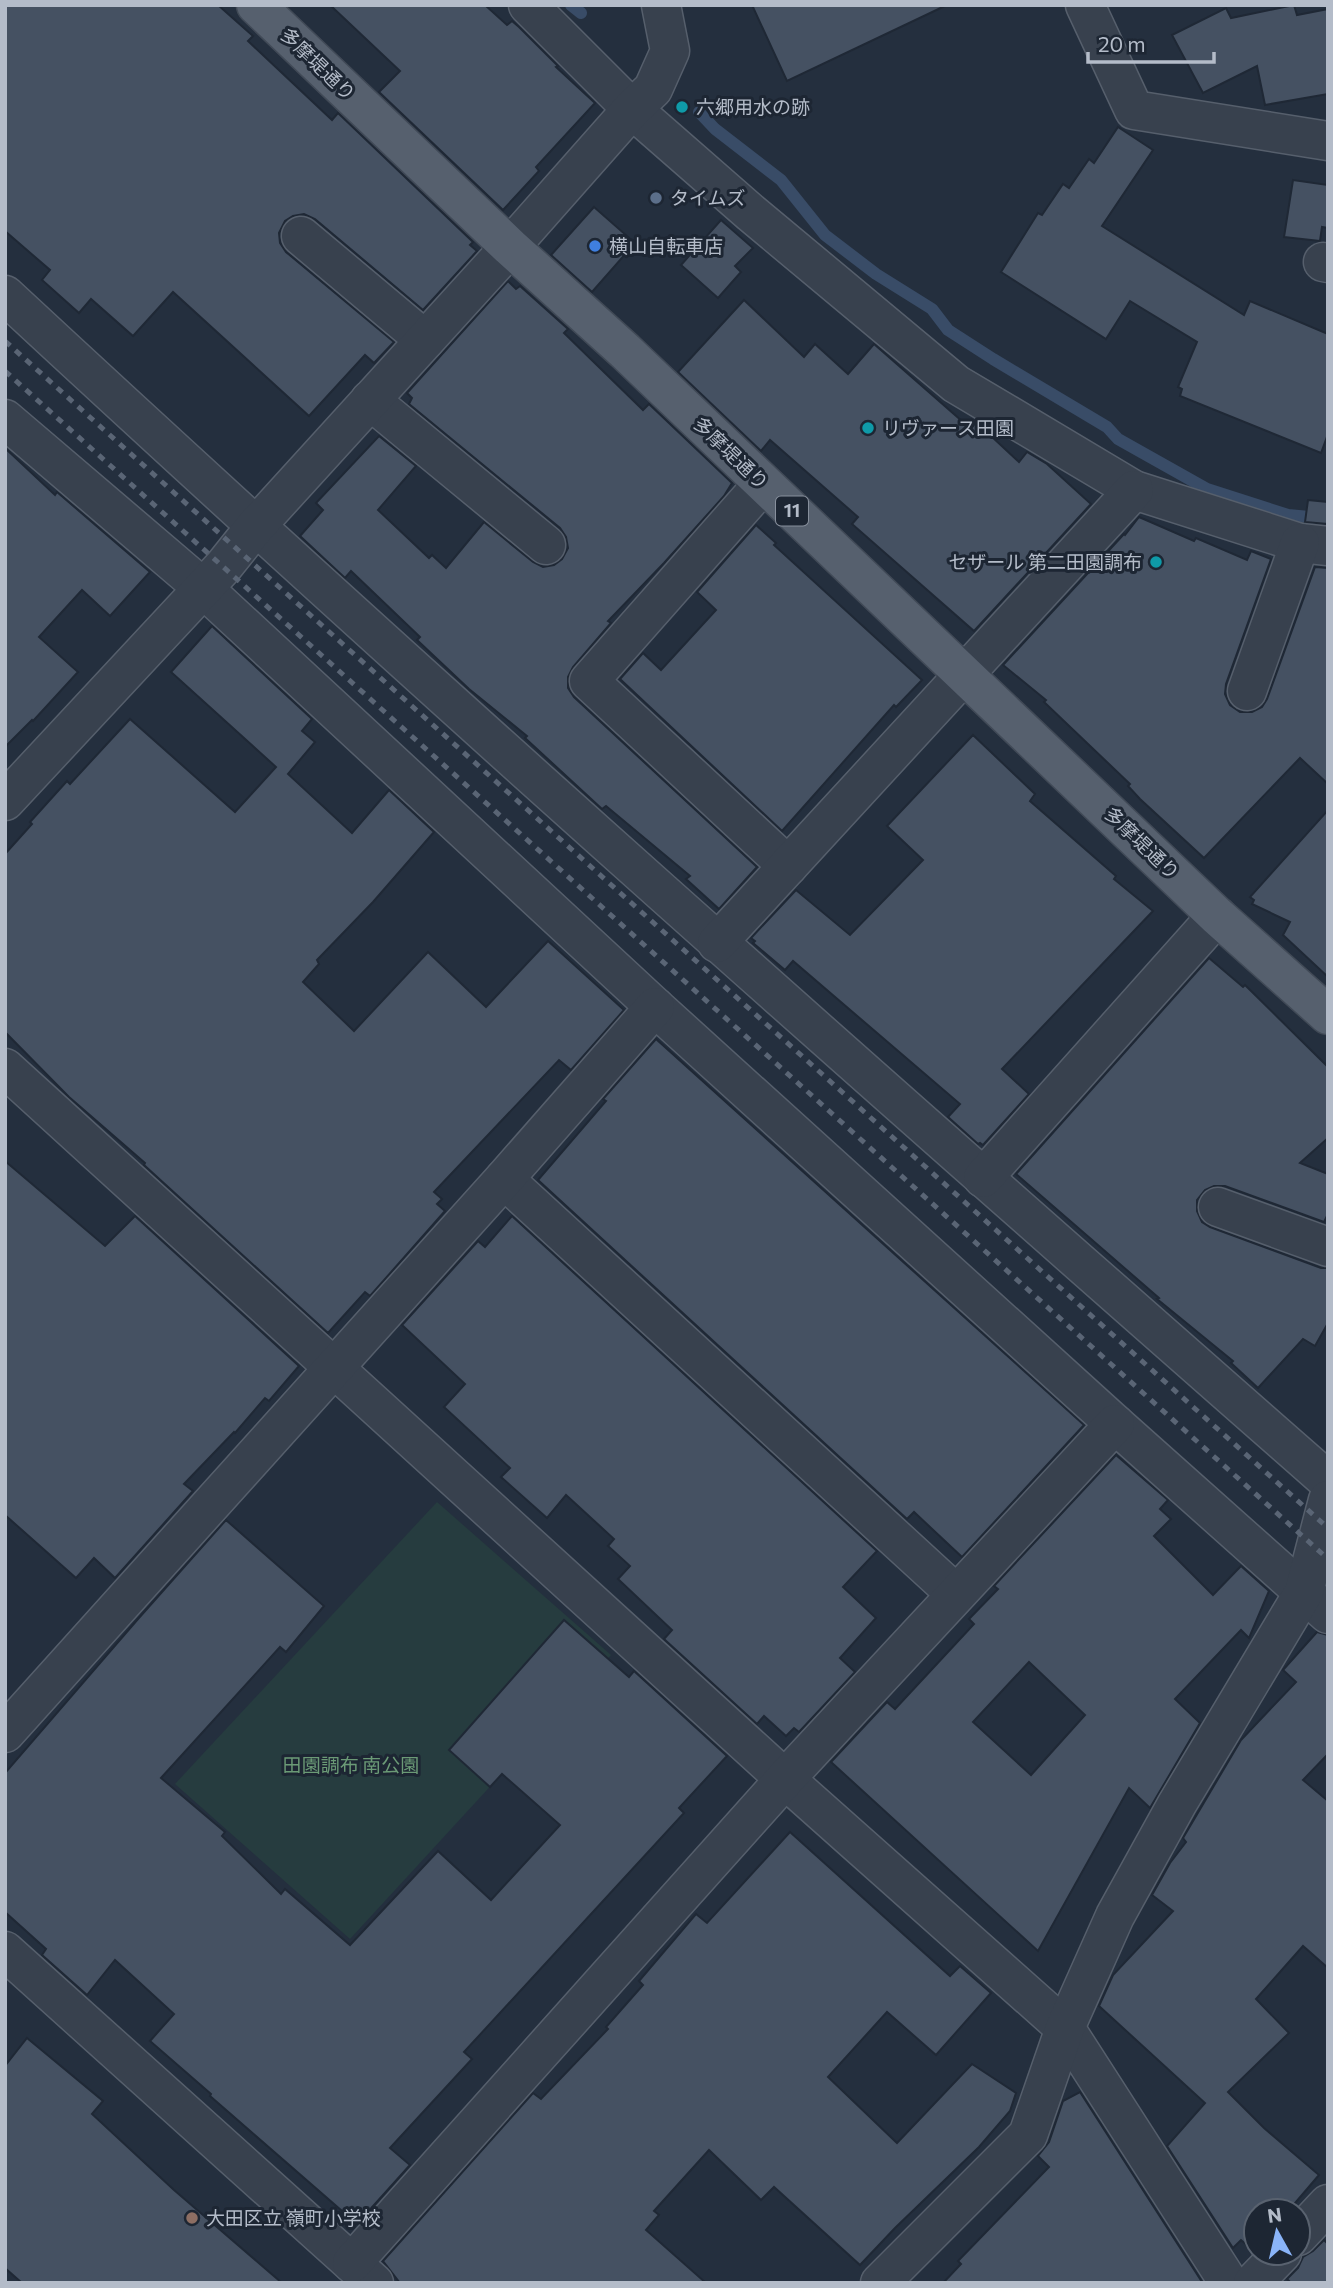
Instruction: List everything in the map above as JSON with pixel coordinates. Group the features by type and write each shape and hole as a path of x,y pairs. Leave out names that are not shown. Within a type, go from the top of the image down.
{"main road":[{"name":"多摩堤通り","path":"256,5 510,247 625,351 1217,916 1328,1015"}],"street":[{"path":"528,5 632,109 751,213 956,384 1135,491 1314,544 1247,691"},
{"path":"5,801 237,551 255,527 653,89 670,51 661,5"},
{"path":"1085,5 1134,110 1328,141"},
{"path":"301,236 425,340"},
{"path":"5,295 255,527 717,943 1328,1481"},
{"path":"370,400 546,545"},
{"path":"5,419 203,588 655,1007 1316,1603"},
{"path":"764,484 589,681 788,866"},
{"path":"717,943 1135,491"},
{"path":"983,1178 1217,916"},
{"path":"5,1734 655,1007"},
{"path":"5,1068 785,1779 1065,2028 1229,2283"},
{"path":"504,1179 956,1594"},
{"path":"1218,1207 1328,1247"},
{"path":"5,1951 363,2273 785,1779 1115,1424"},
{"path":"880,2283 1028,2135 1065,2028 1121,1905 1177,1804 1316,1603 1328,1500"},
{"path":"1312,2221 1328,2204"},
{"path":"1254,2283 1269,2267"}],"green space":[{"name":"田園調布 南公園","path":"437,1502 611,1655 350,1939 175,1784"}],"building":[{"path":"5,5 218,5 253,36 248,41 332,120 338,113 473,242 470,245 477,251 423,310 315,219 304,214 285,221 279,233 280,243 286,252 394,342 374,363 365,355 309,416 173,292 133,336 91,299 79,313 42,280 50,270 5,231"},
{"path":"330,5 485,5 507,25 512,21 519,27 558,66 556,67 595,103 536,167 539,171 503,210 379,92 400,71"},
{"path":"752,5 947,5 787,81"},
{"path":"1294,5 1297,15 1328,9 1328,94 1265,105 1257,66 1203,93 1172,35 1226,8 1231,18"},
{"path":"1118,127 1153,150 1102,226 1244,315 1250,301 1328,334 1328,434 1321,453 1180,396 1182,389 1178,387 1197,342 1130,301 1106,339 1001,272 1038,213 1042,215 1063,184 1069,188 1089,159 1094,163"},
{"path":"1293,180 1328,185 1328,228 1322,227 1320,241 1284,237"},
{"path":"594,207 635,243 592,292 551,255"},
{"path":"721,220 753,248 735,266 741,272 718,298 681,265"},
{"path":"508,281 516,289 520,286 568,329 564,333 643,410 649,404 732,483 724,496 664,563 608,621 611,623 573,667 568,677 568,688 574,697 757,867 719,909 686,879 690,876 606,806 602,809 525,738 527,736 469,689 417,640 420,637 351,571 345,578 300,536 323,510 316,503 379,436 416,466 378,510 429,558 432,555 446,568 484,522 543,567 554,565 562,559 568,548 566,537 560,528 409,404 412,398 407,393"},
{"path":"744,300 804,357 815,344 848,374 874,344 971,429 976,422 1019,462 1027,452 1047,464 1091,504 974,631 852,524 858,517 770,440 761,451 678,372"},
{"path":"5,448 55,495 57,492 150,572 110,616 82,590 39,637 78,672 5,747"},
{"path":"1308,500 1328,502 1328,524 1305,522"},
{"path":"1139,517 1247,560 1251,551 1271,559 1226,684 1225,694 1230,705 1240,712 1252,712 1262,707 1267,699 1315,567 1328,568 1328,784 1300,758 1204,858 1140,799 1128,786 1130,784 1044,702 1046,700 1003,665"},
{"path":"756,525 776,543 774,545 922,680 896,707 894,705 782,831 620,679 643,653 661,670 716,610 697,592"},
{"path":"212,626 312,719 302,731 315,742 288,774 352,833 389,790 434,832 373,902 317,960 319,964 303,982 354,1031 428,952 486,1007 548,941 624,1010 571,1070 559,1060 434,1192 442,1199 437,1204 445,1211 370,1296 365,1292 328,1333 144,1165 145,1163 69,1097 5,1032 5,854 67,781 70,784 130,719 235,812 276,767 171,672"},
{"path":"973,735 1035,794 1030,801 1116,876 1114,879 1153,911 1002,1069 1029,1094 983,1145 978,1144 948,1117 960,1104 793,961 785,970 753,943 755,941 751,938 796,890 850,935 923,860 887,826"},
{"path":"1328,810 1328,977 1283,935 1290,922 1252,904 1254,900 1250,897"},
{"path":"1209,958 1243,987 1245,985 1328,1067 1328,1138 1300,1163 1328,1174 1328,1214 1324,1222 1225,1186 1214,1186 1205,1190 1197,1200 1197,1211 1202,1222 1210,1227 1321,1268 1328,1268 1328,1323 1315,1346 1303,1339 1258,1388 1231,1363 1233,1361 1157,1299 1159,1298 1016,1174"},
{"path":"656,1039 1084,1425 962,1557 914,1512 907,1519 538,1180 606,1101 603,1099"},
{"path":"5,1161 105,1246 135,1216 299,1366 269,1401 265,1398 235,1433 184,1484 193,1491 115,1578 94,1558 76,1578 5,1515"},
{"path":"512,1216 877,1551 843,1587 876,1618 840,1658 855,1672 799,1732 794,1728 786,1736 764,1716 757,1724 664,1639 672,1630 618,1579 630,1566 608,1546 614,1539 566,1495 547,1518 501,1477 510,1468 444,1407 465,1384 402,1325 478,1241 485,1247"},
{"path":"1116,1455 1168,1500 1160,1509 1171,1519 1154,1536 1213,1595 1241,1566 1269,1591 1249,1638 1241,1630 1175,1699 1200,1723 1150,1808 1129,1788 1038,1951 831,1762 887,1702 895,1709 974,1624 969,1619 998,1589 994,1586","holes":["1029,1662 1085,1715 1031,1775 973,1722"]},
{"path":"226,1520 324,1606 286,1652 280,1647 161,1778 225,1832 222,1836 281,1894 285,1889 350,1945 438,1851 491,1900 560,1825 502,1774 490,1787 449,1750 564,1620 629,1677 634,1671 727,1756 679,1808 684,1813 464,2052 472,2059 390,2148 410,2165 357,2224 150,2041 174,2014 115,1960 87,1995 42,1955 46,1949 5,1912 5,1773"},
{"path":"1317,1632 1328,1635 1328,1754 1303,1780 1328,1801 1328,1968 1303,1946 1256,1999 1289,2033 1228,2092 1264,2128 1319,2175 1300,2197 1242,2197 1242,2241 1233,2248 1167,2146 1205,2103 1099,2006 1113,1975 1173,1911 1152,1895 1170,1863 1186,1842 1183,1838 1241,1740 1296,1682 1283,1670"},
{"path":"790,1832 950,1976 960,1966 991,1993 936,2055 887,2012 828,2077 897,2143 972,2064 1016,2093 1010,2111 979,2147 860,2265 774,2187 761,2200 709,2150 654,2211 659,2215 646,2230 706,2283 400,2283 383,2261 533,2093 541,2099 608,2029 606,2027 643,1985 639,1981 696,1914 707,1923"},
{"path":"27,2038 103,2101 92,2114 174,2190 282,2283 22,2283 5,2268 5,2066"},
{"path":"1080,2092 1202,2282 943,2283 961,2264 958,2261 1049,2167 1038,2156 1049,2142 1063,2101"},
{"path":"1324,2240 1328,2244 1328,2283 1291,2283 1287,2279 1298,2267 1312,2267 1313,2251"}],"waterway":[{"path":"571,5 581,13"},
{"path":"699,112 715,129 781,180 825,235 876,274 932,309 948,330 1107,427 1118,439 1207,489 1288,515 1320,518"}],"railway":[{"path":"5,341 1328,1528"},
{"path":"5,371 1328,1559"}],"place":[{"name":"六郷用水の跡","path":"682,107"},
{"name":"タイムズ","path":"656,198"},
{"name":"横山自転車店","path":"595,246"},
{"name":"リヴァース田園","path":"868,428"},
{"name":"セザール 第二田園調布","path":"1156,562"},
{"name":"大田区立 嶺町小学校","path":"192,2218"}]}
